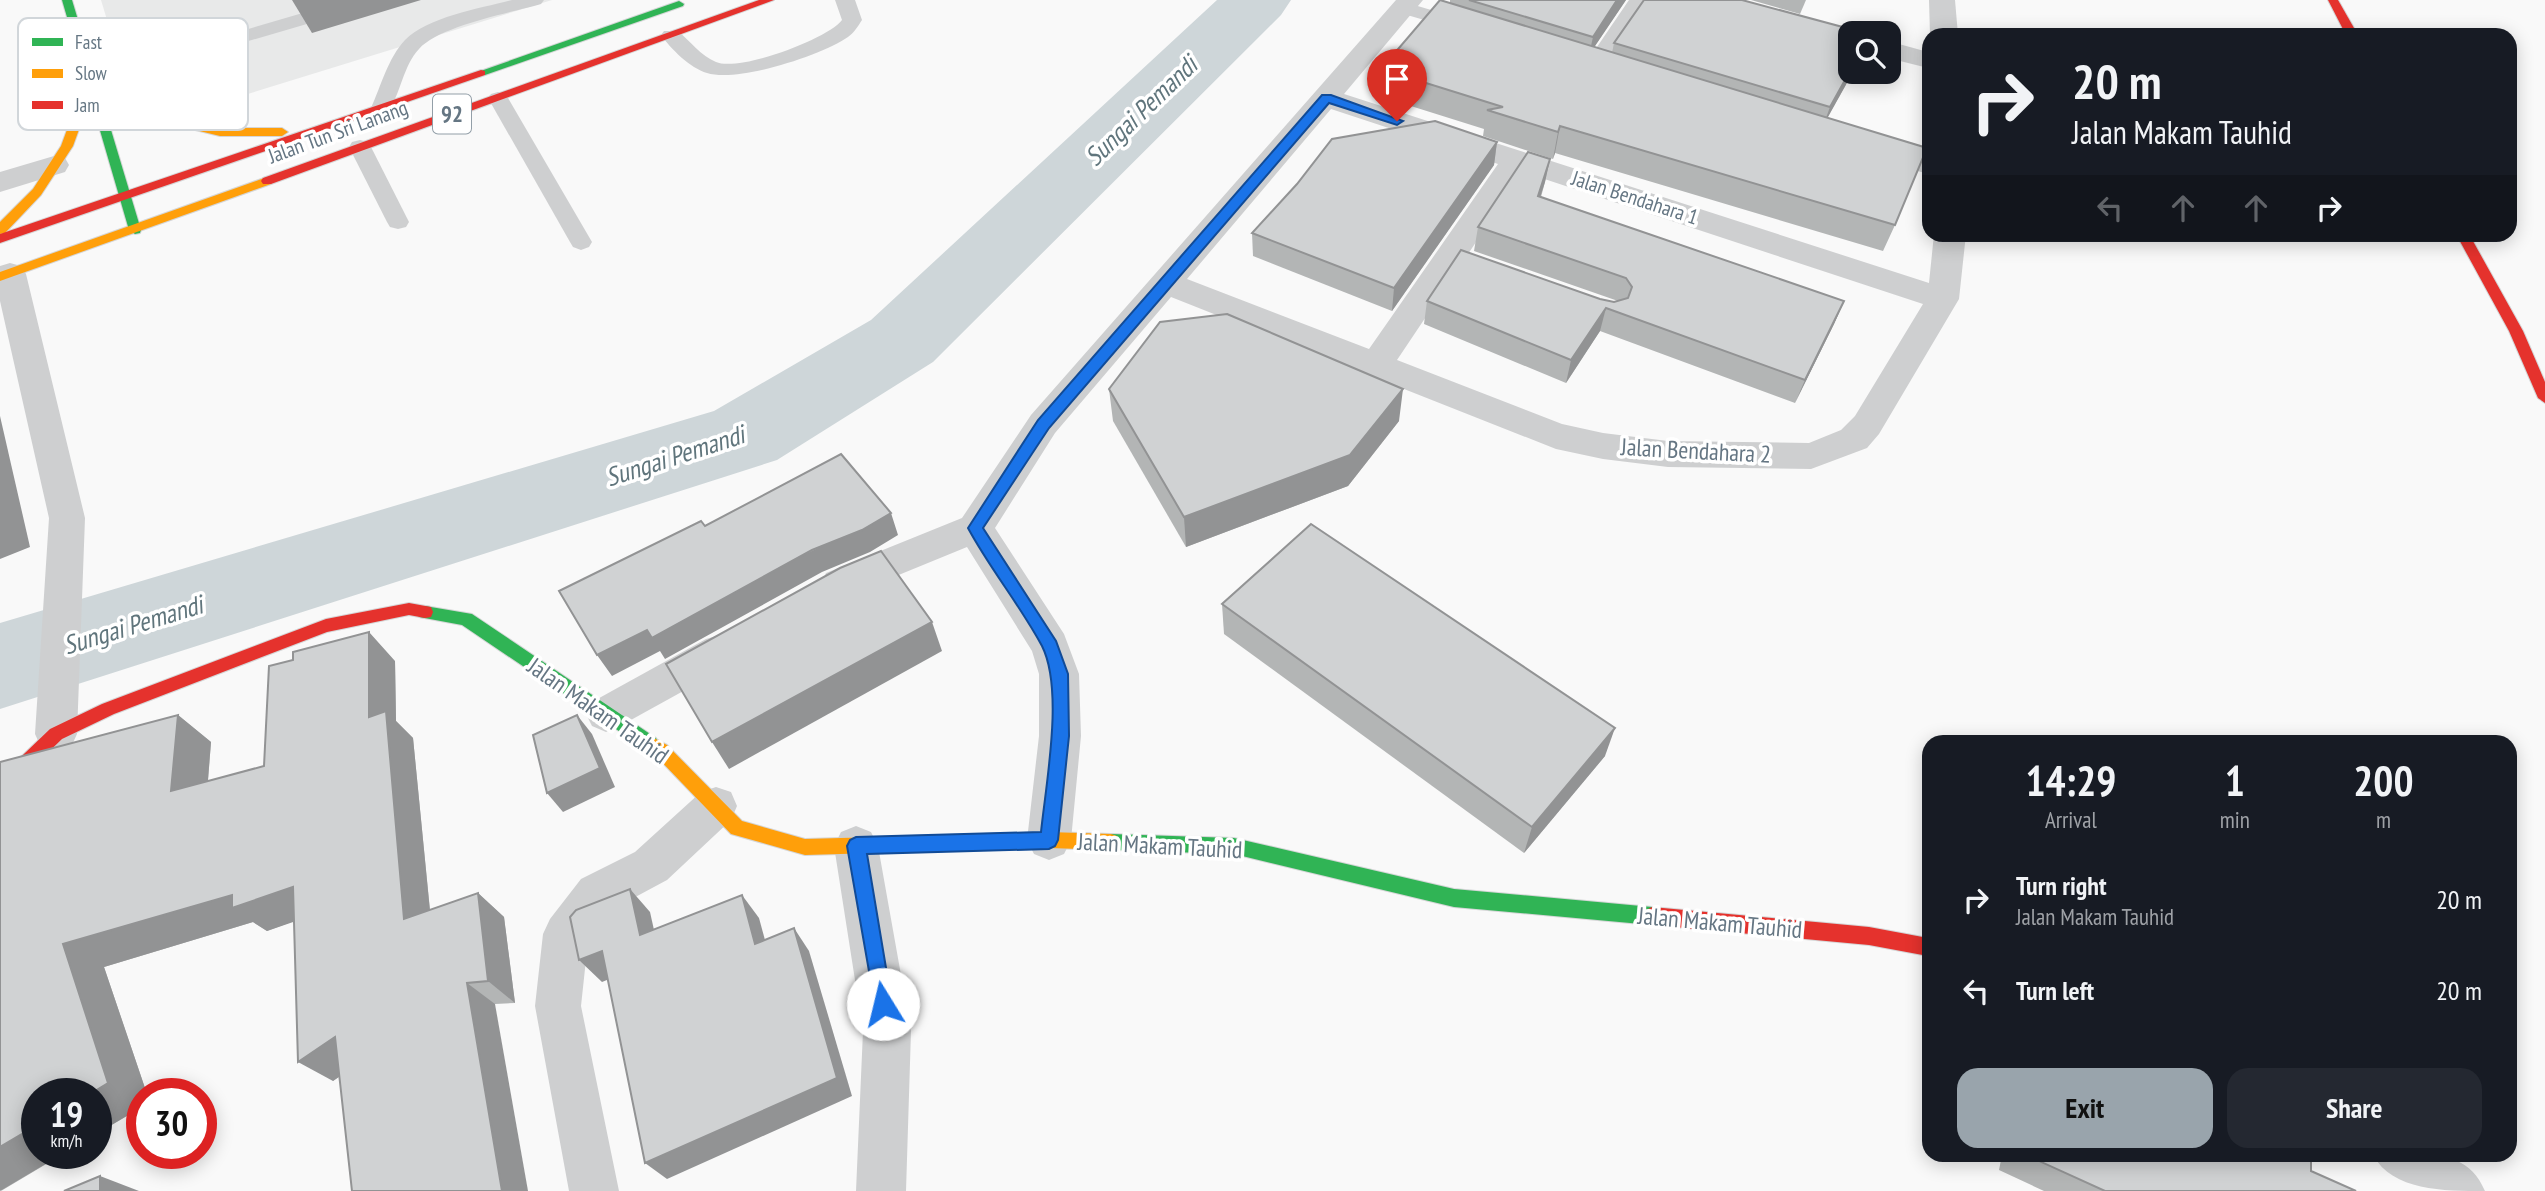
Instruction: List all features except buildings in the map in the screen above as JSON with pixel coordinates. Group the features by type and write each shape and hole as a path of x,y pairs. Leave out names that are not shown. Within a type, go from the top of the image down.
{"street":[{"path":"67,0 72,18"},
{"name":"Jalan Tun Sri Lanang","path":"0,239 694,0"},
{"name":"Jalan Tun Sri Lanang","path":"5,276 769,0"},
{"path":"1942,0 1944,28"},
{"path":"2333,0 2348,28"},
{"path":"813,599 837,585 975,528 1044,424 1407,4"},
{"path":"1901,53 1922,58"},
{"name":"Jalan Bendahara 1","path":"1326,98 1943,299"},
{"path":"212,130 269,134 340,123"},
{"path":"0,230 37,192 67,146 73,130"},
{"path":"105,130 135,230"},
{"path":"1376,365 1463,261 1516,160"},
{"path":"0,182 54,165"},
{"name":"Jalan Bendahara 2","path":"1167,283 1556,436 1603,446 1668,454 1811,456 1854,439 1867,425 1943,299 1949,242"},
{"path":"2466,242 2516,331 2545,398"},
{"path":"5,276 67,518 58,715"},
{"path":"975,528 1050,646 1059,674 1060,736 1049,840"},
{"name":"Jalan Makam Tauhid","path":"0,788 58,715 108,709 326,626 409,610 466,619 661,750 737,828 805,847 1049,840 1234,846 1454,898 1869,936 1922,946"},
{"path":"606,714 752,633"},
{"path":"594,1191 558,1006 566,934 597,894 651,866 716,806"},
{"path":"856,846 887,1031 881,1191"},
{"path":"2410,1162 2460,1191"}],"lane":[{"path":"248,35 368,0"},
{"path":"381,108 408,50 419,38 534,0"},
{"path":"671,35 705,65 714,69 739,71 842,32 852,20 845,0"},
{"path":"1594,65 1639,0"},
{"path":"1407,4 1480,31"},
{"path":"1569,58 1621,74"},
{"path":"498,98 582,242"},
{"path":"1862,146 1922,165"},
{"path":"360,147 398,222"}],"shaded area":[{"path":"101,0 552,0 248,94 248,18 106,18"}],"waterway":[{"name":"Sungai Pemandi","path":"0,666 745,436 902,341 1257,0"}],"traffic: fast":[{"path":"67,0 72,18"},
{"path":"481,73 679,4"},
{"path":"105,130 135,230"},
{"path":"425,612 466,619 650,743"},
{"path":"1111,842 1234,846 1454,898 1652,916"}],"traffic: slow":[{"path":"0,230 37,192 67,146 73,130"},
{"path":"212,130 282,132"},
{"path":"0,277 267,181"},
{"path":"650,743 661,750 737,828 805,847 1049,840 1111,842"}],"traffic: jam":[{"path":"267,181 769,0"},
{"path":"2333,0 2348,28"},
{"path":"0,239 481,73"},
{"path":"2466,242 2516,331 2545,398"},
{"path":"0,788 56,734 108,709 326,626 409,609 425,612"},
{"path":"1652,916 1869,936 1922,946"}],"route":[{"path":"883,1004 856,846 1049,840 1060,736 1059,674 1050,646 975,528 1044,424 1326,98 1397,121"}]}
